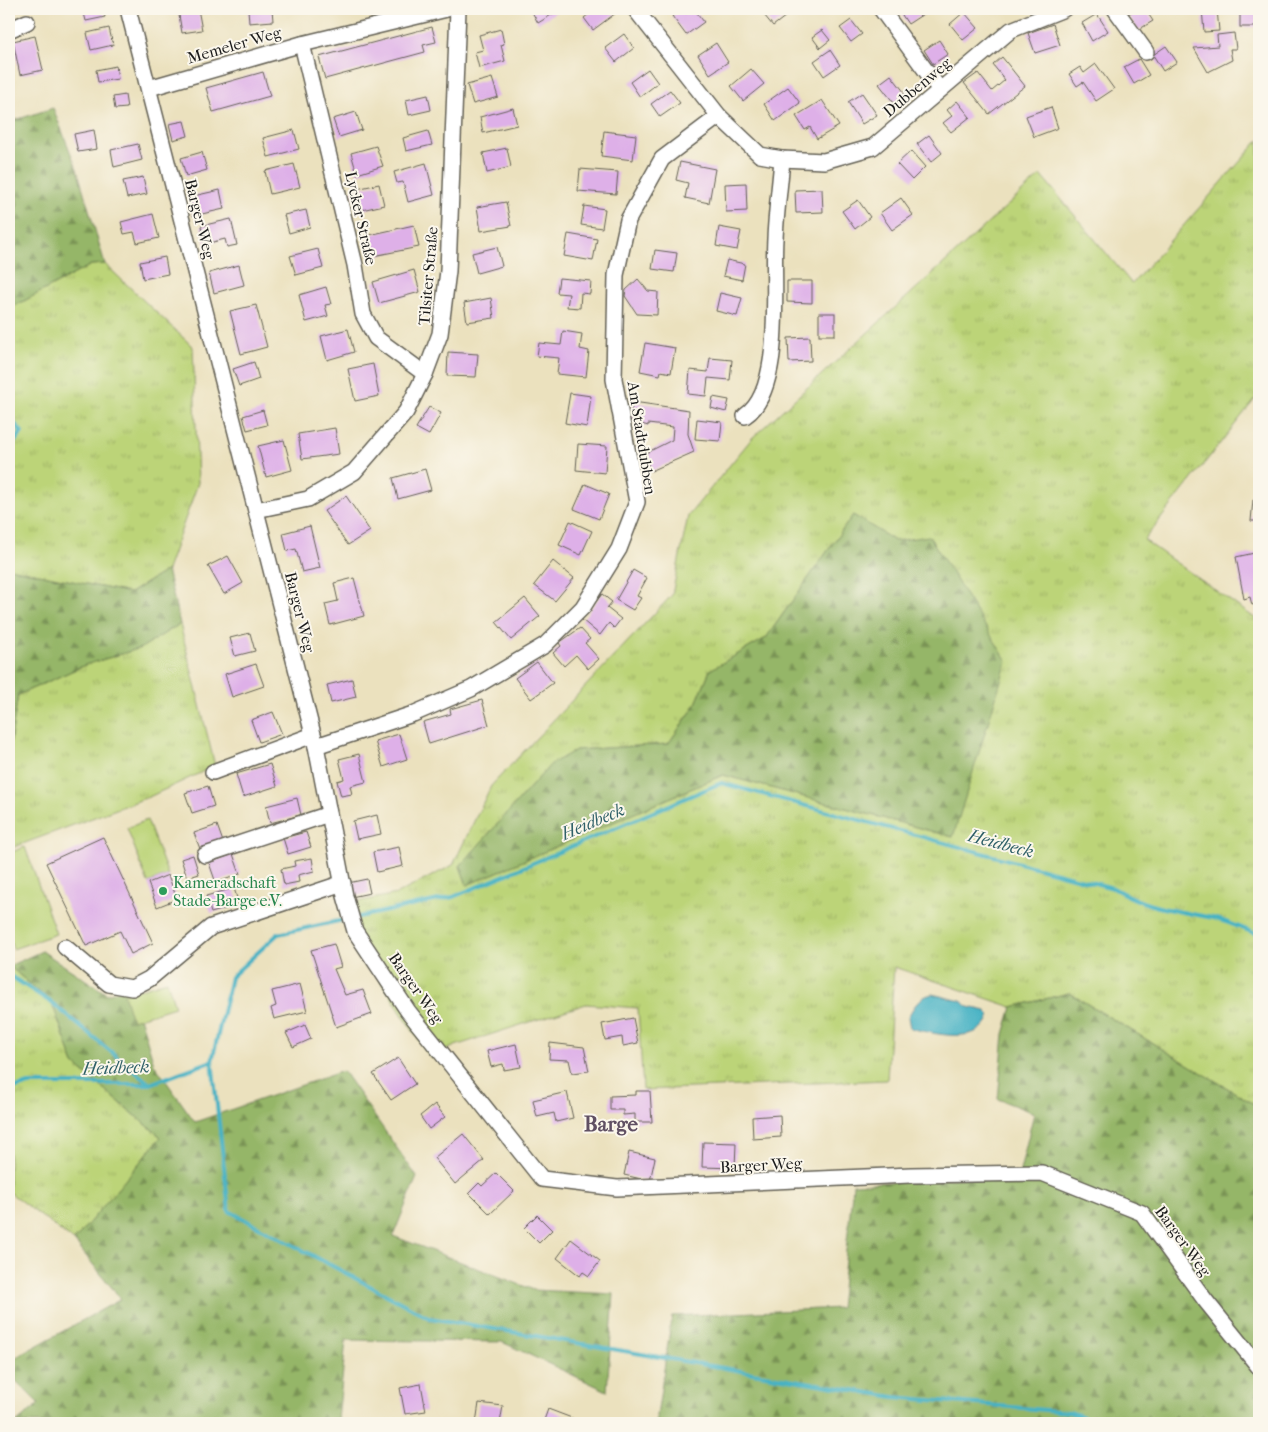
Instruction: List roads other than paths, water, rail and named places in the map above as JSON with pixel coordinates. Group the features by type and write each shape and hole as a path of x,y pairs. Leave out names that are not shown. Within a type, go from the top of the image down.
{"street":[{"name":"Barger Weg","path":"128,9 315,741 344,890 356,931 408,1011 542,1180 617,1188 911,1174 1042,1173 1142,1212 1205,1300 1259,1367"},
{"name":"Memeler Weg","path":"149,88 302,44 447,9"},
{"name":"Tilsiter Straße","path":"256,510 308,499 354,472 406,412 425,374 440,334 448,272 458,9"},
{"name":"Dubbenweg","path":"635,9 719,116 760,155 782,159 824,161 873,147 1011,30 1064,9"},
{"path":"881,9 940,90"},
{"path":"1115,9 1146,52"},
{"path":"9,30 27,22"},
{"name":"Lycker Straße","path":"302,44 355,265 363,314 376,338 425,374"},
{"name":"Am Stadtdubben","path":"213,772 413,714 471,689 545,646 583,607 619,549 636,502 614,379 616,275 628,220 662,159 719,116"},
{"path":"745,416 752,411 765,389 774,346 775,240 782,159"},
{"path":"205,855 329,814"},
{"path":"65,947 109,984 132,988 149,979 211,927 344,890"}],"water":[{"path":"932,994 961,1001 969,1007 986,1011 990,1015 985,1025 978,1031 968,1034 944,1035 910,1028 908,1017 912,1009 917,1002"}],"waterway":[{"path":"9,417 22,432 9,449"},
{"name":"Heidbeck","path":"354,918 453,897 721,783 1113,888 1149,904 1214,918 1259,935"},
{"name":"Heidbeck","path":"9,1090 29,1084 150,1084 212,1061 231,977 278,934 348,919"},
{"path":"9,975 52,1003 150,1084"},
{"path":"212,1061 229,1211 430,1318 894,1397 1069,1412 1102,1423"}],"place":[{"name":"Kameradschaft Stade-Barge e.V.","path":"163,891"}],"district":[{"name":"Barge","path":"611,1124"}]}
